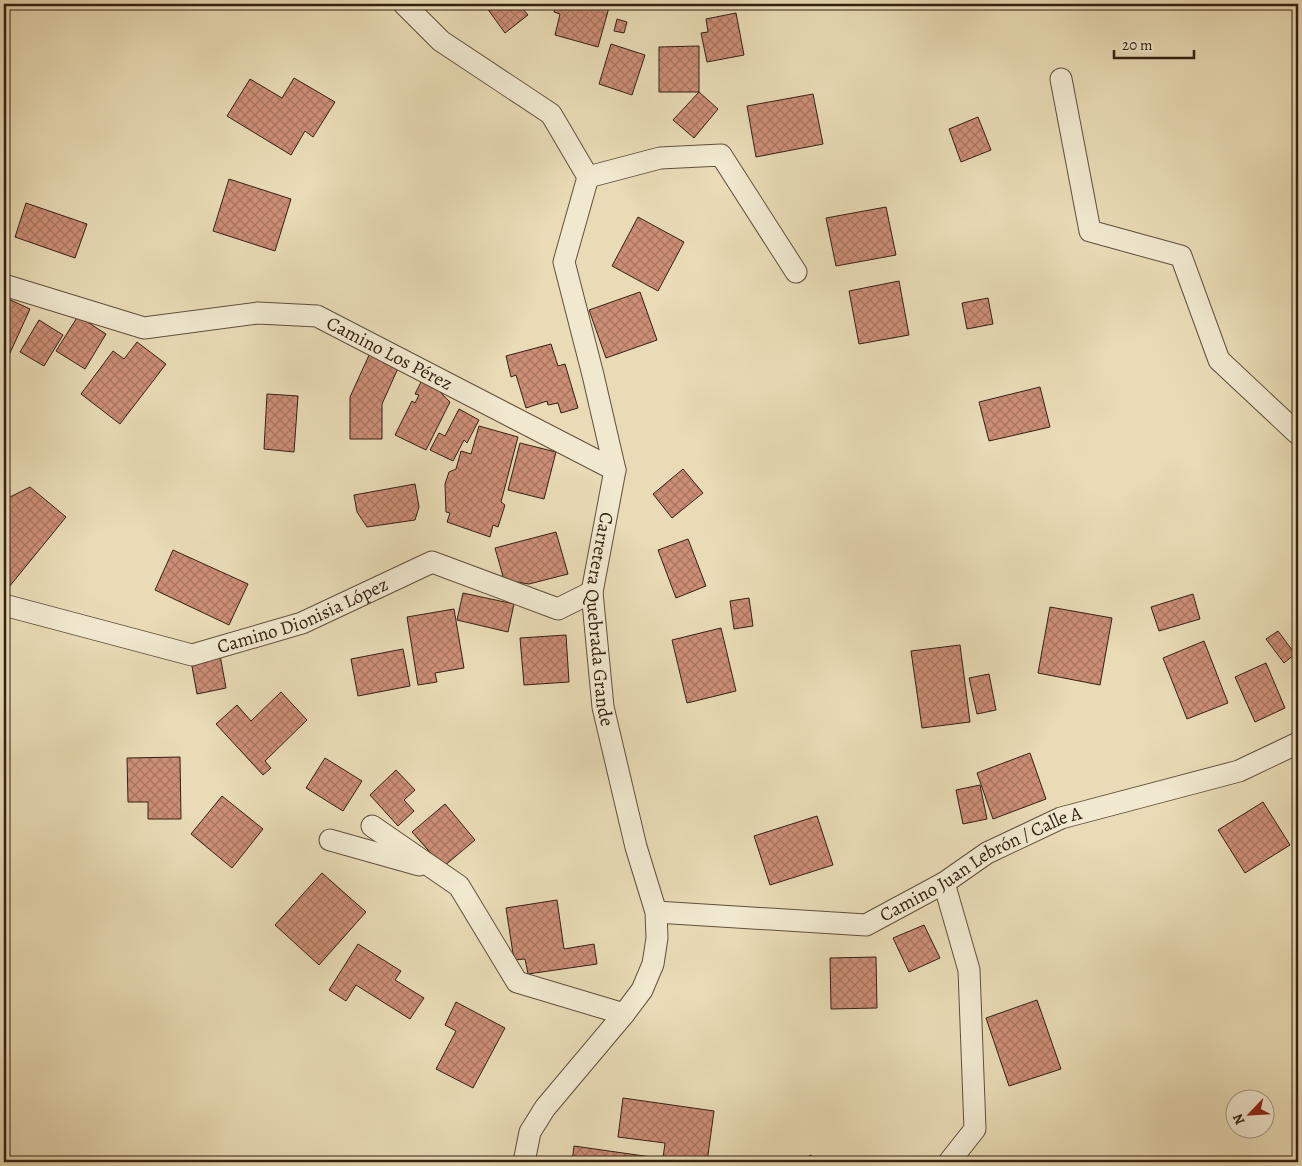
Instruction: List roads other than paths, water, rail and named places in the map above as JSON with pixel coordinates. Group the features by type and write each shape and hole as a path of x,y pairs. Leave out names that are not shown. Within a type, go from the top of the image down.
{"street":[{"path":"404,4 441,41 551,114 588,177 660,158 721,155 796,272"},
{"path":"1061,79 1090,230 1181,256 1220,360 1298,434"},
{"name":"Carretera Quebrada Grande","path":"524,1162 530,1132 544,1108 642,990 652,964 657,938 656,912 636,847 603,707 592,592 615,470 564,262 588,177"},
{"name":"Camino Los Pérez","path":"4,285 144,328 258,313 317,316 615,470"},
{"name":"Camino Dionisia López","path":"4,605 192,655 302,623 432,562 558,610 592,592"},
{"name":"Camino Juan Lebrón / Calle A","path":"656,912 866,925 944,883 987,853 1061,818 1239,771 1298,743"},
{"path":"372,826 459,886 517,982 624,1014"},
{"path":"330,840 434,869"},
{"path":"944,883 969,970 976,1129 949,1162"}]}
